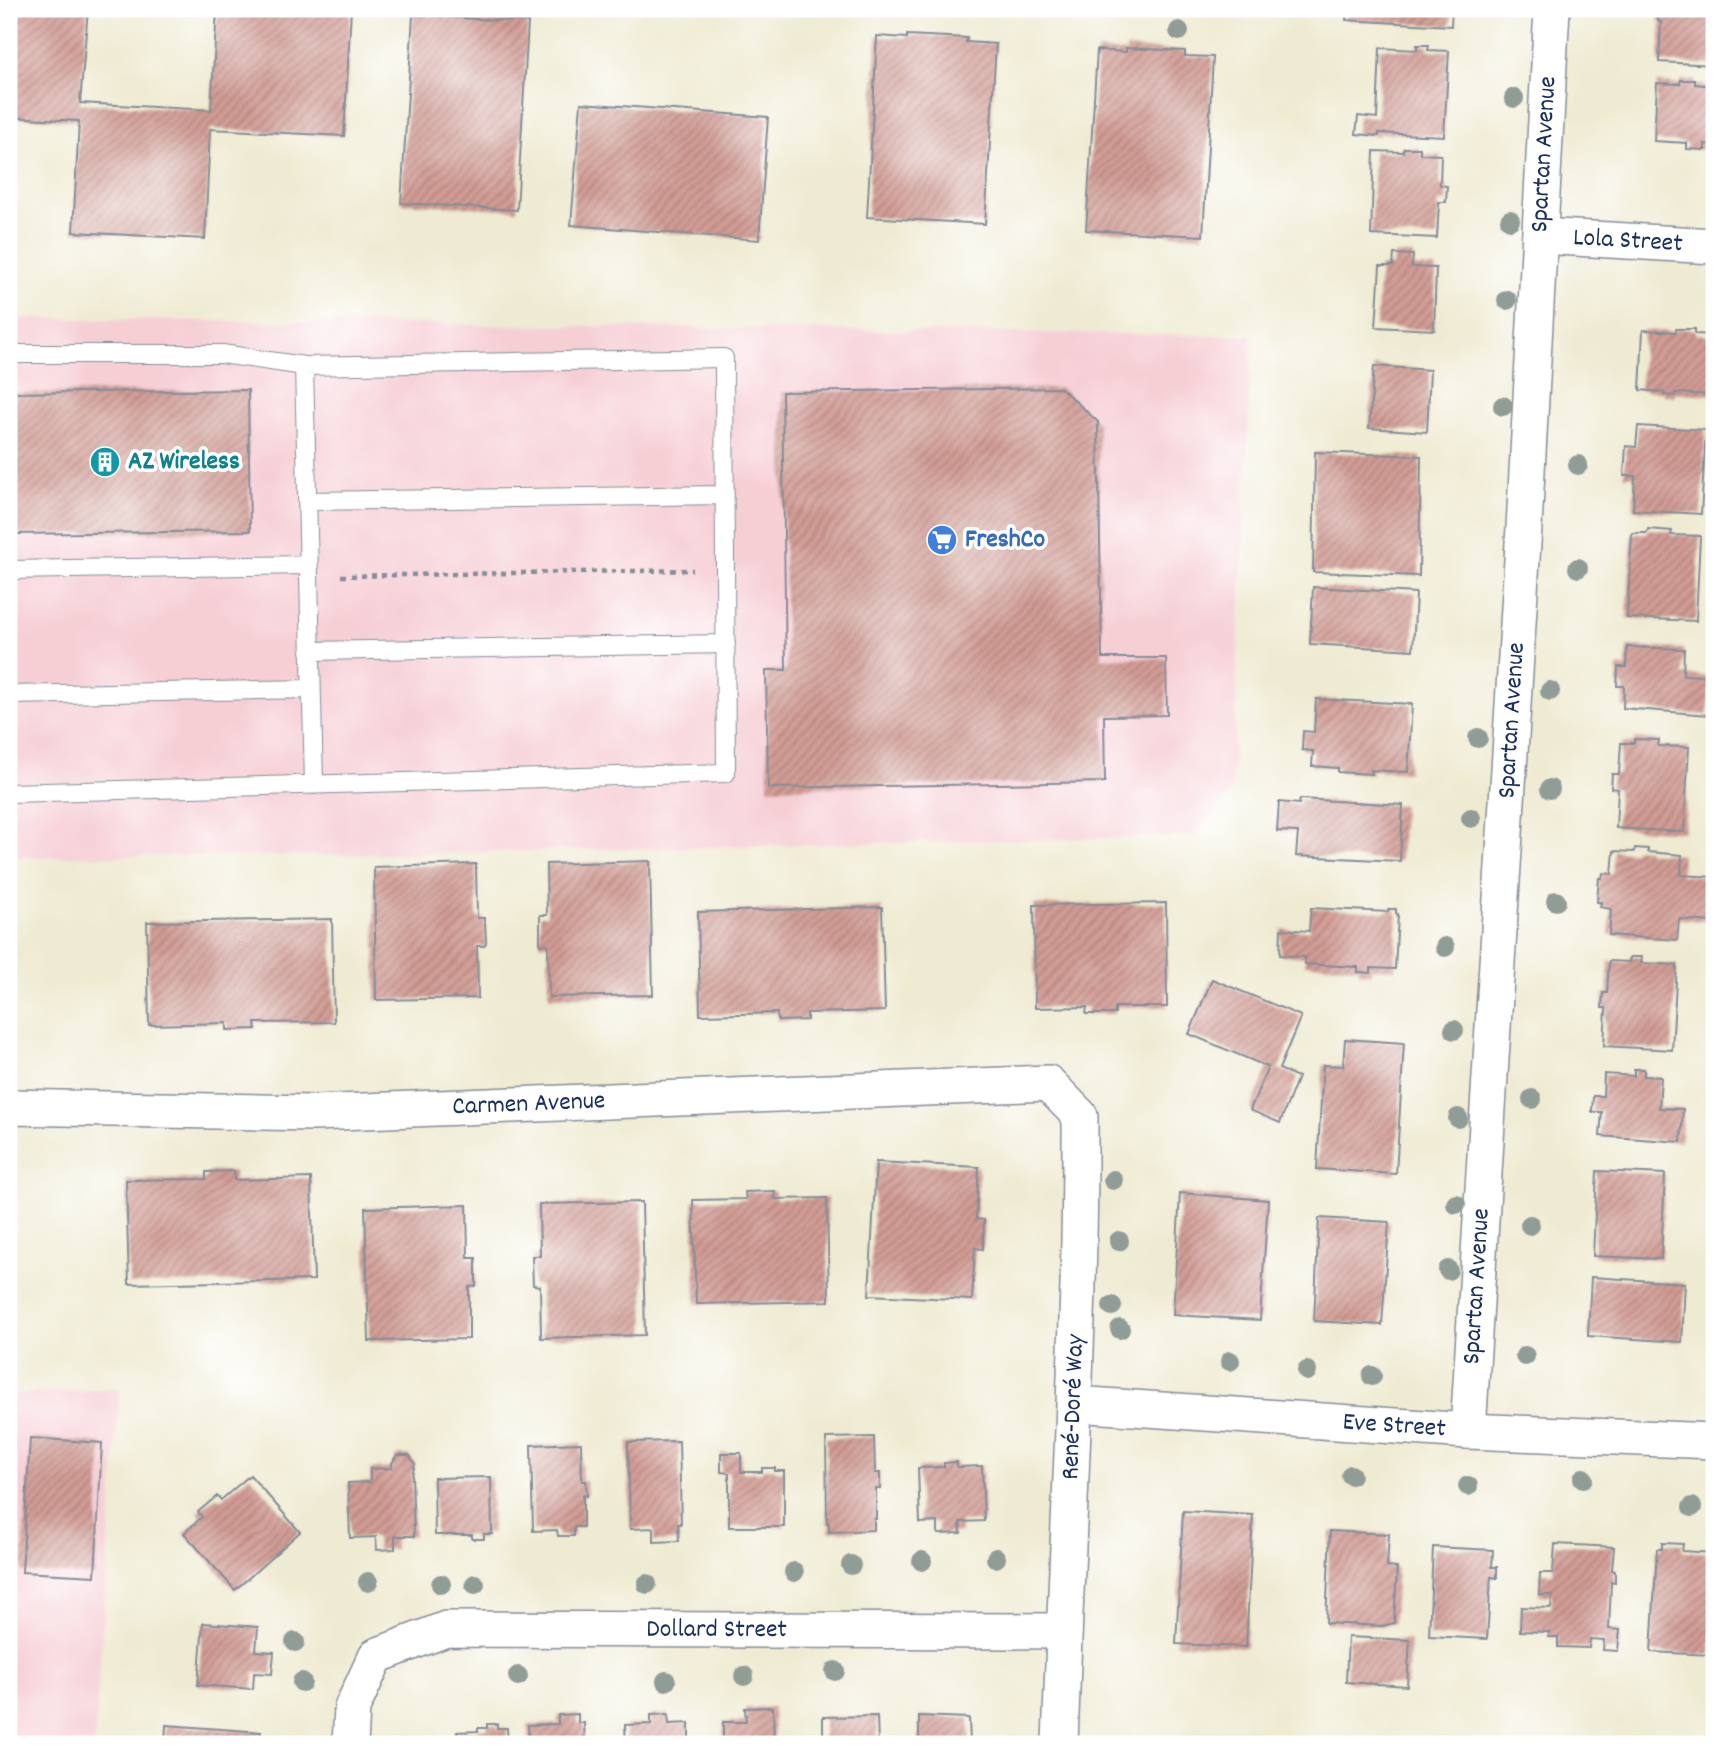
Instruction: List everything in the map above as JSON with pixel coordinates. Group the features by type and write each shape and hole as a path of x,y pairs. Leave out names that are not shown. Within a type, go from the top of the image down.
{"street":[{"name":"Spartan Avenue","path":"1468,1431 1524,527 1552,9"},
{"name":"Lola Street","path":"1540,236 1714,246"},
{"name":"Carmen Avenue","path":"9,1107 314,1113 1048,1083"},
{"name":"René-Doré Way","path":"1048,1083 1080,1116 1075,1404 1060,1744"},
{"name":"Eve Street","path":"1075,1404 1468,1431 1714,1441"},
{"name":"Dollard Street","path":"350,1744 352,1708 376,1656 446,1629 1064,1631"}],"lane":[{"path":"9,354 222,354 304,366 724,358 726,644 726,773 9,793"},
{"path":"304,366 314,785"},
{"path":"307,501 725,495"},
{"path":"9,570 308,565"},
{"path":"310,651 726,644"},
{"path":"9,695 311,690"}],"path":[{"path":"308,565 334,576 725,570"}],"shaded area":[{"path":"9,318 1252,336 1232,790 1195,836 343,855 9,857"},
{"path":"120,1389 94,1744 9,1744 9,1394"}],"building":[{"path":"9,9 88,9 80,103 211,110 217,9 351,9 344,136 210,129 205,239 73,232 79,121 9,117"},
{"path":"1347,9 1452,9 1451,26 1346,20"},
{"path":"1659,9 1714,9 1714,65 1659,62"},
{"path":"413,15 528,22 517,210 401,203"},
{"path":"907,35 967,38 966,42 996,44 985,224 867,217 877,36 907,38"},
{"path":"1417,45 1429,45 1428,50 1449,51 1444,136 1356,134 1358,116 1377,118 1380,48 1417,50"},
{"path":"1126,48 1185,51 1185,56 1213,57 1203,236 1086,230 1097,50 1126,52"},
{"path":"1681,80 1695,80 1695,84 1714,86 1714,145 1705,144 1705,150 1687,149 1687,143 1654,141 1657,83 1680,84"},
{"path":"581,103 768,117 759,240 571,225"},
{"path":"1404,148 1420,148 1420,154 1441,155 1440,185 1447,186 1446,202 1439,202 1437,238 1371,235 1374,151 1403,152"},
{"path":"1394,254 1413,255 1412,267 1436,268 1434,330 1376,327 1380,266 1393,266"},
{"path":"1676,329 1695,329 1695,334 1714,335 1714,395 1675,393 1675,396 1640,390 1643,330 1676,332"},
{"path":"1374,366 1430,370 1427,432 1369,428"},
{"name":"FreshCo","path":"1061,388 1098,422 1102,658 1166,658 1167,715 1104,716 1105,782 768,788 766,670 786,670 782,392"},
{"path":"248,390 250,531 9,534 9,393"},
{"path":"1638,426 1706,430 1701,514 1633,510 1635,476 1624,476 1626,446 1636,447"},
{"path":"1315,452 1421,456 1419,576 1313,572"},
{"path":"1648,529 1672,531 1671,535 1700,536 1696,621 1627,618 1632,533 1647,533"},
{"path":"1313,587 1416,593 1413,650 1310,644"},
{"path":"1627,647 1684,649 1683,675 1710,676 1708,715 1623,708 1624,686 1617,686 1618,667 1626,667"},
{"path":"1316,699 1412,704 1408,772 1338,772 1338,768 1312,766 1313,751 1302,750 1303,731 1314,732"},
{"path":"1634,739 1659,740 1658,746 1689,747 1684,832 1616,828 1618,789 1611,788 1612,774 1619,774 1621,743 1634,743"},
{"path":"1300,799 1403,805 1400,861 1296,856 1298,832 1277,831 1279,802 1299,804"},
{"path":"1635,848 1682,855 1681,875 1714,877 1711,922 1679,919 1677,940 1609,935 1611,909 1600,907 1601,902 1597,902 1599,878 1602,878 1603,873 1612,874 1614,851 1634,852"},
{"path":"650,861 653,995 549,997 548,944 540,945 540,915 547,915 546,864"},
{"path":"476,864 477,918 484,918 486,943 484,946 477,946 478,998 376,1000 374,867"},
{"path":"1166,903 1167,1007 1115,1007 1115,1014 1086,1014 1087,1007 1035,1008 1034,905"},
{"path":"882,907 885,1011 807,1013 807,1020 778,1021 777,1013 700,1015 698,912"},
{"path":"1311,908 1388,912 1388,909 1396,909 1395,969 1371,968 1371,973 1358,972 1358,967 1305,964 1305,957 1280,955 1281,929 1309,931"},
{"path":"332,919 334,1022 255,1023 256,1029 227,1030 227,1023 149,1025 147,922"},
{"path":"1630,957 1642,957 1641,963 1677,965 1672,1050 1604,1046 1606,1008 1602,1008 1603,993 1607,993 1609,961 1629,962"},
{"path":"1212,979 1301,1016 1279,1069 1298,1077 1280,1123 1250,1110 1268,1067 1189,1034"},
{"path":"1345,1039 1404,1043 1396,1174 1317,1169 1323,1065 1343,1066"},
{"path":"1634,1069 1644,1069 1644,1076 1661,1077 1659,1108 1683,1109 1681,1142 1600,1136 1602,1112 1592,1112 1593,1096 1603,1096 1604,1074 1634,1076"},
{"path":"876,1162 979,1167 976,1219 984,1220 983,1249 975,1248 972,1300 869,1295"},
{"path":"234,1171 234,1180 311,1178 314,1280 129,1284 126,1180 206,1179 206,1172"},
{"path":"1597,1171 1665,1174 1661,1259 1593,1256"},
{"path":"775,1191 775,1199 827,1198 829,1301 696,1304 693,1200 746,1199 745,1192"},
{"path":"1180,1193 1268,1200 1260,1320 1173,1315"},
{"path":"642,1202 645,1335 541,1338 540,1286 533,1285 532,1256 540,1256 539,1204"},
{"path":"467,1205 468,1258 476,1258 476,1286 469,1287 469,1339 369,1341 365,1208"},
{"path":"1319,1218 1389,1222 1382,1325 1314,1321"},
{"path":"1591,1277 1685,1283 1682,1342 1588,1336"},
{"path":"874,1437 875,1473 880,1473 880,1489 876,1489 874,1530 829,1532 826,1438"},
{"path":"30,1438 102,1443 95,1576 22,1572"},
{"path":"9,1441 14,1441 11,1504 9,1504"},
{"path":"679,1441 679,1541 654,1542 654,1528 630,1529 628,1442"},
{"path":"581,1443 582,1481 586,1481 587,1496 583,1495 583,1527 574,1527 574,1536 558,1536 557,1530 533,1531 531,1445"},
{"path":"721,1453 741,1453 741,1472 762,1472 762,1468 784,1471 784,1527 729,1527 729,1473 721,1472"},
{"path":"397,1455 409,1455 415,1464 412,1475 414,1536 395,1536 395,1549 377,1550 376,1537 350,1538 348,1483 370,1482 370,1469 392,1468"},
{"path":"957,1462 957,1467 982,1466 984,1521 960,1522 961,1533 938,1534 938,1522 920,1523 918,1468 944,1467 944,1463"},
{"path":"250,1475 300,1532 235,1590 184,1533 202,1517 198,1512 217,1496 221,1500"},
{"path":"491,1477 492,1534 484,1534 484,1539 472,1539 472,1535 435,1535 434,1478"},
{"path":"1183,1511 1253,1515 1246,1647 1176,1644"},
{"path":"1330,1531 1389,1534 1387,1567 1397,1568 1394,1623 1382,1626 1326,1623"},
{"path":"1662,1543 1683,1544 1682,1551 1714,1553 1711,1655 1651,1652 1657,1549 1662,1549"},
{"path":"1555,1544 1614,1547 1612,1570 1615,1571 1615,1583 1611,1582 1609,1629 1620,1630 1618,1651 1603,1650 1604,1640 1590,1639 1589,1648 1558,1647 1558,1637 1549,1637 1549,1632 1520,1631 1521,1607 1551,1608 1552,1595 1539,1595 1540,1573 1553,1573"},
{"path":"1433,1547 1493,1550 1492,1567 1497,1567 1497,1578 1491,1577 1487,1639 1429,1636"},
{"path":"203,1623 258,1627 256,1651 274,1652 272,1674 254,1673 253,1689 198,1685"},
{"path":"1348,1637 1410,1640 1407,1686 1346,1682"},
{"path":"773,1707 774,1744 723,1744 723,1722 746,1722 745,1708"},
{"path":"578,1714 578,1723 584,1723 585,1744 529,1744 528,1725 558,1724 558,1715"},
{"path":"668,1714 669,1724 689,1723 689,1744 626,1744 625,1725 651,1724 651,1715"},
{"path":"877,1716 878,1744 823,1744 823,1717"},
{"path":"919,1716 969,1718 970,1744 919,1744"},
{"path":"487,1724 507,1728 508,1744 458,1744 457,1732 478,1731 478,1728 487,1728"},
{"path":"166,1725 261,1732 260,1744 165,1744"}],"place":[{"name":"AZ Wireless","path":"105,462"},
{"name":"FreshCo","path":"942,540"}]}
